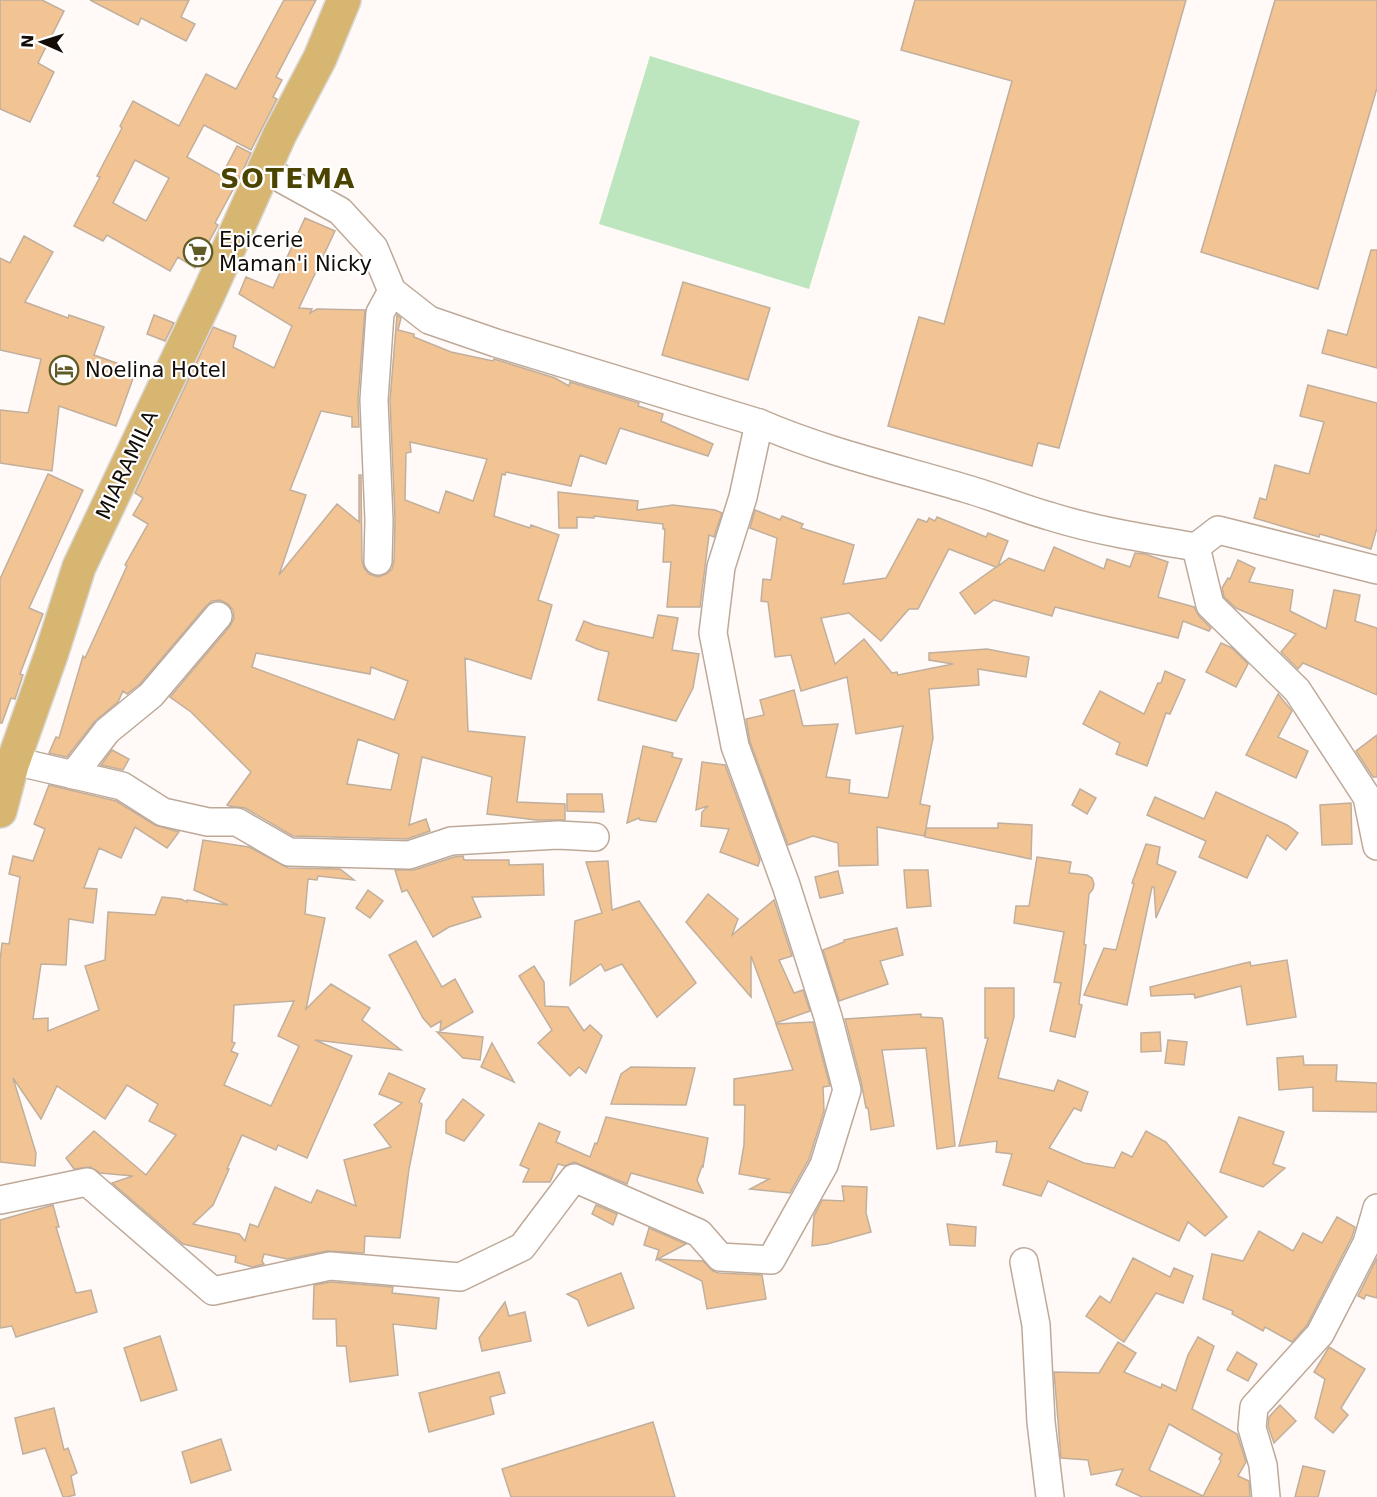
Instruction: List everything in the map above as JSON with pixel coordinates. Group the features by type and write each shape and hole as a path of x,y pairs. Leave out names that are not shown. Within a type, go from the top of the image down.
{"main road":[{"name":"MIARAMILA","path":"0,811 9,763 51,655 79,567 208,294 264,169 320,58 344,0"}],"street":[{"path":"264,169 340,211 374,248 392,291 429,320 496,343 759,423 795,438 874,464 969,489 1050,517 1196,547 1218,530 1377,570"},
{"path":"378,561 379,520 374,400 380,313 392,291"},
{"path":"0,1200 87,1182 213,1292 330,1266 460,1277 522,1247 574,1178 699,1233 720,1257 771,1260 824,1165 847,1090 828,1017 786,885 735,746 713,633 721,567 743,497 759,423"},
{"path":"1196,547 1209,605 1297,690 1367,797 1377,846"},
{"path":"73,775 107,731 151,695 218,616"},
{"path":"9,763 122,786 163,813 208,822 237,822 289,852 409,855 451,841 558,835 595,837"},
{"path":"1266,1497 1263,1465 1252,1428 1254,1407 1320,1334 1367,1243 1377,1208"},
{"path":"1024,1262 1036,1325 1041,1422 1050,1497"}],"green space":[{"path":"650,56 860,121 809,289 599,224"}],"building":[{"path":"0,0 42,0 64,11 38,63 54,72 30,122 0,109"},
{"path":"90,0 189,0 181,17 195,24 186,41 141,18 138,25"},
{"path":"284,0 316,0 276,77 282,80 273,97 277,99 251,150 204,125 187,157 236,184 215,223 218,225 195,268 178,257 170,271 107,235 103,241 74,226 100,177 97,176 133,101 179,126 206,74 236,89","holes":["135,160 169,178 146,221 113,203"]},
{"path":"915,0 1186,0 1059,448 1038,443 1032,466 888,426 919,317 944,324 1012,81 901,50"},
{"path":"1275,0 1377,0 1377,88 1318,289 1201,252"},
{"path":"237,146 251,153 238,181 223,173"},
{"path":"305,218 335,231 299,308 312,309 310,313 317,309 365,310 358,399 359,427 352,427 352,417 321,411 290,490 306,495 279,575 337,504 359,522 359,475 361,475 364,568 369,574 378,577 392,569 395,519 390,400 397,315 401,318 398,330 414,334 414,337 451,352 493,361 494,359 555,378 569,386 570,382 639,403 638,406 663,414 661,421 713,444 708,456 620,428 606,464 580,455 571,486 506,472 505,475 502,474 494,516 559,535 538,600 552,605 531,679 465,658 468,731 525,737 517,802 565,804 565,820 536,820 487,814 492,777 422,757 409,825 426,819 430,831 407,839 293,836 245,808 227,805 251,772 191,712 170,697 230,626 234,618 233,610 220,600 212,601 206,606 140,684 127,694 123,691 118,702 95,721 67,757 49,753 56,737 59,738 83,656 85,658 127,566 125,565 148,524 133,515 143,498 135,493 213,327 236,336 233,347 274,368 292,326 239,294 246,277 273,288","holes":["410,442 487,459 473,501 446,491 439,513 405,500 406,453 411,452","256,653 370,674 371,667 408,681 394,720 252,667","358,739 399,754 391,790 347,784"]},
{"path":"24,236 53,252 25,302 68,318 69,315 104,327 94,355 136,370 116,426 59,406 52,471 0,463 0,410 28,413 41,359 0,350 0,258 10,263"},
{"path":"1371,250 1377,250 1377,368 1322,353 1328,330 1347,335"},
{"path":"683,282 770,308 748,380 662,355"},
{"path":"154,315 174,323 165,341 147,334"},
{"path":"1308,385 1377,403 1377,528 1371,549 1254,518 1260,498 1266,500 1275,465 1309,474 1324,422 1300,416"},
{"path":"48,474 83,490 29,608 43,614 20,674 23,675 15,699 11,698 2,723 0,723 0,579"},
{"path":"558,492 638,501 637,510 673,505 715,510 722,513 714,537 709,535 700,607 667,607 671,562 663,562 665,529 663,529 663,524 594,516 594,518 577,517 577,528 559,528"},
{"path":"755,510 780,520 782,516 803,524 801,528 854,545 843,584 886,578 918,519 927,522 929,518 935,521 937,517 986,537 988,533 1008,541 998,566 1009,558 1044,571 1054,547 1104,569 1107,559 1130,567 1135,553 1145,554 1168,562 1158,597 1194,607 1211,628 1209,631 1183,621 1178,638 1055,607 1052,616 994,600 975,614 960,593 996,567 949,549 918,609 909,609 881,641 849,613 821,618 835,664 864,639 892,673 897,672 898,675 953,664 929,660 929,653 987,649 1029,657 1026,677 978,669 979,685 929,689 933,738 920,804 930,806 926,828 998,828 998,823 1032,825 1031,859 925,837 926,829 924,836 877,827 878,865 839,866 838,843 813,836 788,845 750,742 746,719 764,715 760,700 794,690 803,726 838,724 826,777 850,780 849,793 888,798 903,726 856,734 847,677 801,691 791,655 775,657 768,602 761,601 763,579 771,580 777,538 750,528"},
{"path":"1238,560 1255,568 1249,582 1293,590 1290,611 1326,629 1334,590 1360,595 1355,621 1377,628 1377,695 1303,663 1298,669 1281,652 1296,634 1236,608 1224,597 1222,588 1228,578 1230,579"},
{"path":"658,615 678,618 672,650 699,654 693,688 676,721 598,700 609,652 576,640 584,621 653,638"},
{"path":"1221,643 1232,648 1248,664 1236,687 1206,672"},
{"path":"1165,671 1185,680 1170,714 1166,713 1147,766 1116,754 1120,743 1083,724 1100,691 1144,714"},
{"path":"1278,694 1292,711 1278,737 1308,751 1296,778 1246,755"},
{"path":"1377,735 1377,777 1373,777 1356,751"},
{"path":"643,746 673,753 672,757 682,759 656,822 639,818 627,823"},
{"path":"112,750 129,759 123,770 101,765"},
{"path":"702,762 725,765 760,860 758,866 720,852 729,829 701,826 702,812 708,806 696,810"},
{"path":"49,785 116,801 155,825 179,832 167,848 135,827 121,858 99,848 84,888 97,889 93,923 69,919 66,965 41,964 33,1019 48,1018 48,1031 99,1010 85,966 105,960 108,912 155,915 162,897 187,902 187,900 228,905 194,890 203,840 249,847 288,868 340,869 354,880 318,876 317,880 308,879 305,914 325,918 306,1009 331,984 370,1008 362,1020 401,1050 315,1040 352,1056 307,1158 278,1145 276,1150 242,1135 213,1205 193,1224 239,1234 245,1241 250,1224 258,1227 275,1187 311,1203 317,1190 356,1206 344,1160 391,1147 374,1125 402,1103 379,1094 389,1073 425,1089 419,1102 422,1104 409,1169 400,1238 365,1236 364,1253 327,1251 287,1259 264,1254 262,1261 264,1264 252,1267 235,1262 236,1256 183,1244 112,1183 133,1176 100,1173 90,1167 74,1169 66,1158 94,1131 146,1175 176,1135 149,1121 158,1104 127,1085 105,1119 57,1086 41,1119 13,1078 36,1153 35,1166 0,1162 0,961 2,943 9,944 20,877 9,874 13,856 33,861 45,829 34,824","holes":["294,1001 278,1036 299,1046 271,1106 224,1085 238,1054 231,1051 235,1043 232,1042 234,1005"]},
{"path":"1080,789 1096,798 1087,814 1072,805"},
{"path":"1216,792 1287,825 1298,833 1286,850 1267,835 1247,878 1199,857 1206,841 1147,815 1155,797 1204,819"},
{"path":"567,794 602,794 604,812 567,811"},
{"path":"1351,803 1352,844 1322,845 1320,805"},
{"path":"1146,844 1160,847 1157,864 1176,872 1156,918 1154,887 1152,887 1127,1005 1084,995 1104,948 1116,950 1134,884 1132,883"},
{"path":"463,856 464,860 509,860 509,865 543,864 544,895 472,897 481,917 449,927 433,937 407,890 402,892 395,870 414,870"},
{"path":"1037,857 1071,862 1069,873 1087,875 1092,878 1094,884 1089,894 1079,1004 1082,1005 1075,1037 1050,1031 1061,983 1054,982 1064,932 1014,923 1016,906 1029,906"},
{"path":"608,861 612,910 639,901 696,983 657,1017 622,964 605,971 601,964 570,985 575,921 602,913 586,862"},
{"path":"904,870 928,870 931,906 907,908"},
{"path":"838,871 843,893 820,898 815,877"},
{"path":"368,890 383,901 370,918 356,908"},
{"path":"708,894 738,919 732,935 774,900 792,956 779,960 794,993 803,990 810,1011 776,1023 751,956 751,997 686,922"},
{"path":"897,928 903,955 880,961 888,984 839,1001 823,950 844,942 844,940"},
{"path":"416,941 442,987 455,979 473,1012 440,1031 441,1021 431,1027 423,1018 389,955"},
{"path":"1287,960 1296,1017 1247,1025 1241,986 1195,998 1194,994 1151,996 1150,987 1250,962 1251,966"},
{"path":"534,966 544,982 545,1006 568,1007 584,1031 590,1025 602,1036 586,1073 579,1067 570,1076 538,1043 552,1030 519,976"},
{"path":"985,988 1014,988 1014,1017 998,1078 1054,1091 1058,1080 1088,1092 1081,1111 1074,1108 1049,1148 1084,1163 1114,1168 1122,1152 1132,1157 1146,1131 1166,1142 1227,1217 1205,1236 1188,1222 1179,1241 1048,1181 1041,1196 1003,1185 1012,1154 996,1152 997,1141 959,1146 988,1038 985,1038"},
{"path":"921,1014 921,1017 942,1018 943,1021 955,1146 937,1149 926,1048 882,1050 894,1126 871,1130 868,1108 866,1108 845,1019"},
{"path":"813,1022 830,1086 823,1087 824,1111 809,1159 790,1193 750,1189 769,1179 739,1174 744,1145 745,1105 734,1105 734,1079 793,1070 776,1024"},
{"path":"437,1032 483,1037 480,1060 463,1058"},
{"path":"1160,1032 1161,1051 1141,1052 1141,1033"},
{"path":"1168,1040 1187,1042 1184,1065 1165,1063"},
{"path":"492,1043 514,1082 481,1067"},
{"path":"1303,1056 1304,1065 1337,1065 1336,1081 1377,1083 1377,1112 1313,1111 1313,1087 1279,1090 1277,1058"},
{"path":"631,1067 695,1068 686,1105 611,1104 621,1074"},
{"path":"463,1099 484,1115 464,1141 446,1133 446,1121"},
{"path":"606,1117 708,1138 703,1167 697,1180 703,1193 631,1173 627,1184 574,1162 565,1166 558,1164 550,1182 523,1182 529,1169 520,1165 539,1123 560,1132 556,1142 590,1157"},
{"path":"1239,1117 1284,1132 1273,1164 1285,1168 1263,1187 1220,1172"},
{"path":"842,1186 867,1187 866,1213 871,1232 812,1246 814,1216 822,1200 844,1201"},
{"path":"53,1205 59,1227 56,1227 76,1293 91,1290 97,1312 16,1337 12,1326 0,1328 0,1220"},
{"path":"596,1205 617,1214 613,1225 592,1214"},
{"path":"1337,1217 1355,1227 1352,1237 1307,1325 1292,1342 1265,1327 1263,1331 1232,1314 1233,1311 1203,1299 1212,1254 1243,1261 1259,1231 1293,1251 1303,1233 1322,1243"},
{"path":"947,1224 976,1227 975,1246 950,1245"},
{"path":"649,1228 686,1244 656,1260 659,1250 644,1245"},
{"path":"1133,1258 1170,1277 1174,1268 1193,1276 1183,1303 1156,1293 1124,1342 1086,1316 1100,1296 1110,1303"},
{"path":"1377,1258 1377,1298 1366,1295 1364,1299 1358,1296"},
{"path":"657,1259 703,1261 713,1271 719,1273 762,1275 766,1299 707,1309 702,1281"},
{"path":"621,1273 634,1308 588,1326 578,1300 567,1294"},
{"path":"331,1282 393,1287 392,1293 439,1298 436,1329 393,1324 398,1375 350,1382 346,1346 337,1346 336,1319 313,1319 314,1285"},
{"path":"505,1302 509,1316 525,1312 531,1341 482,1351 479,1338"},
{"path":"160,1336 177,1390 141,1401 124,1348"},
{"path":"1198,1337 1214,1346 1192,1409 1237,1434 1246,1462 1238,1476 1249,1481 1250,1497 1142,1497 1116,1485 1123,1469 1091,1475 1088,1460 1061,1458 1054,1372 1099,1373 1118,1342 1136,1353 1124,1372 1161,1388 1162,1384 1176,1391 1188,1355","holes":["1169,1424 1222,1454 1219,1459 1221,1461 1203,1496 1149,1470"]},
{"path":"1329,1347 1365,1369 1341,1408 1348,1415 1333,1433 1315,1418 1325,1379 1314,1372"},
{"path":"1237,1352 1257,1364 1248,1381 1227,1370"},
{"path":"499,1372 505,1393 490,1397 494,1414 429,1432 419,1393"},
{"path":"1280,1405 1296,1421 1274,1443 1268,1426 1269,1417"},
{"path":"54,1408 64,1450 68,1448 77,1473 71,1476 75,1495 67,1497 63,1497 45,1448 23,1454 15,1418"},
{"path":"653,1422 675,1497 511,1497 502,1469"},
{"path":"221,1439 231,1470 191,1483 182,1452"},
{"path":"1303,1466 1325,1471 1318,1497 1295,1497"}],"place":[{"name":"Epicerie Maman'i Nicky","path":"198,252"},
{"name":"Noelina Hotel","path":"64,370"}],"district":[{"name":"SOTEMA","path":"288,179"}]}
